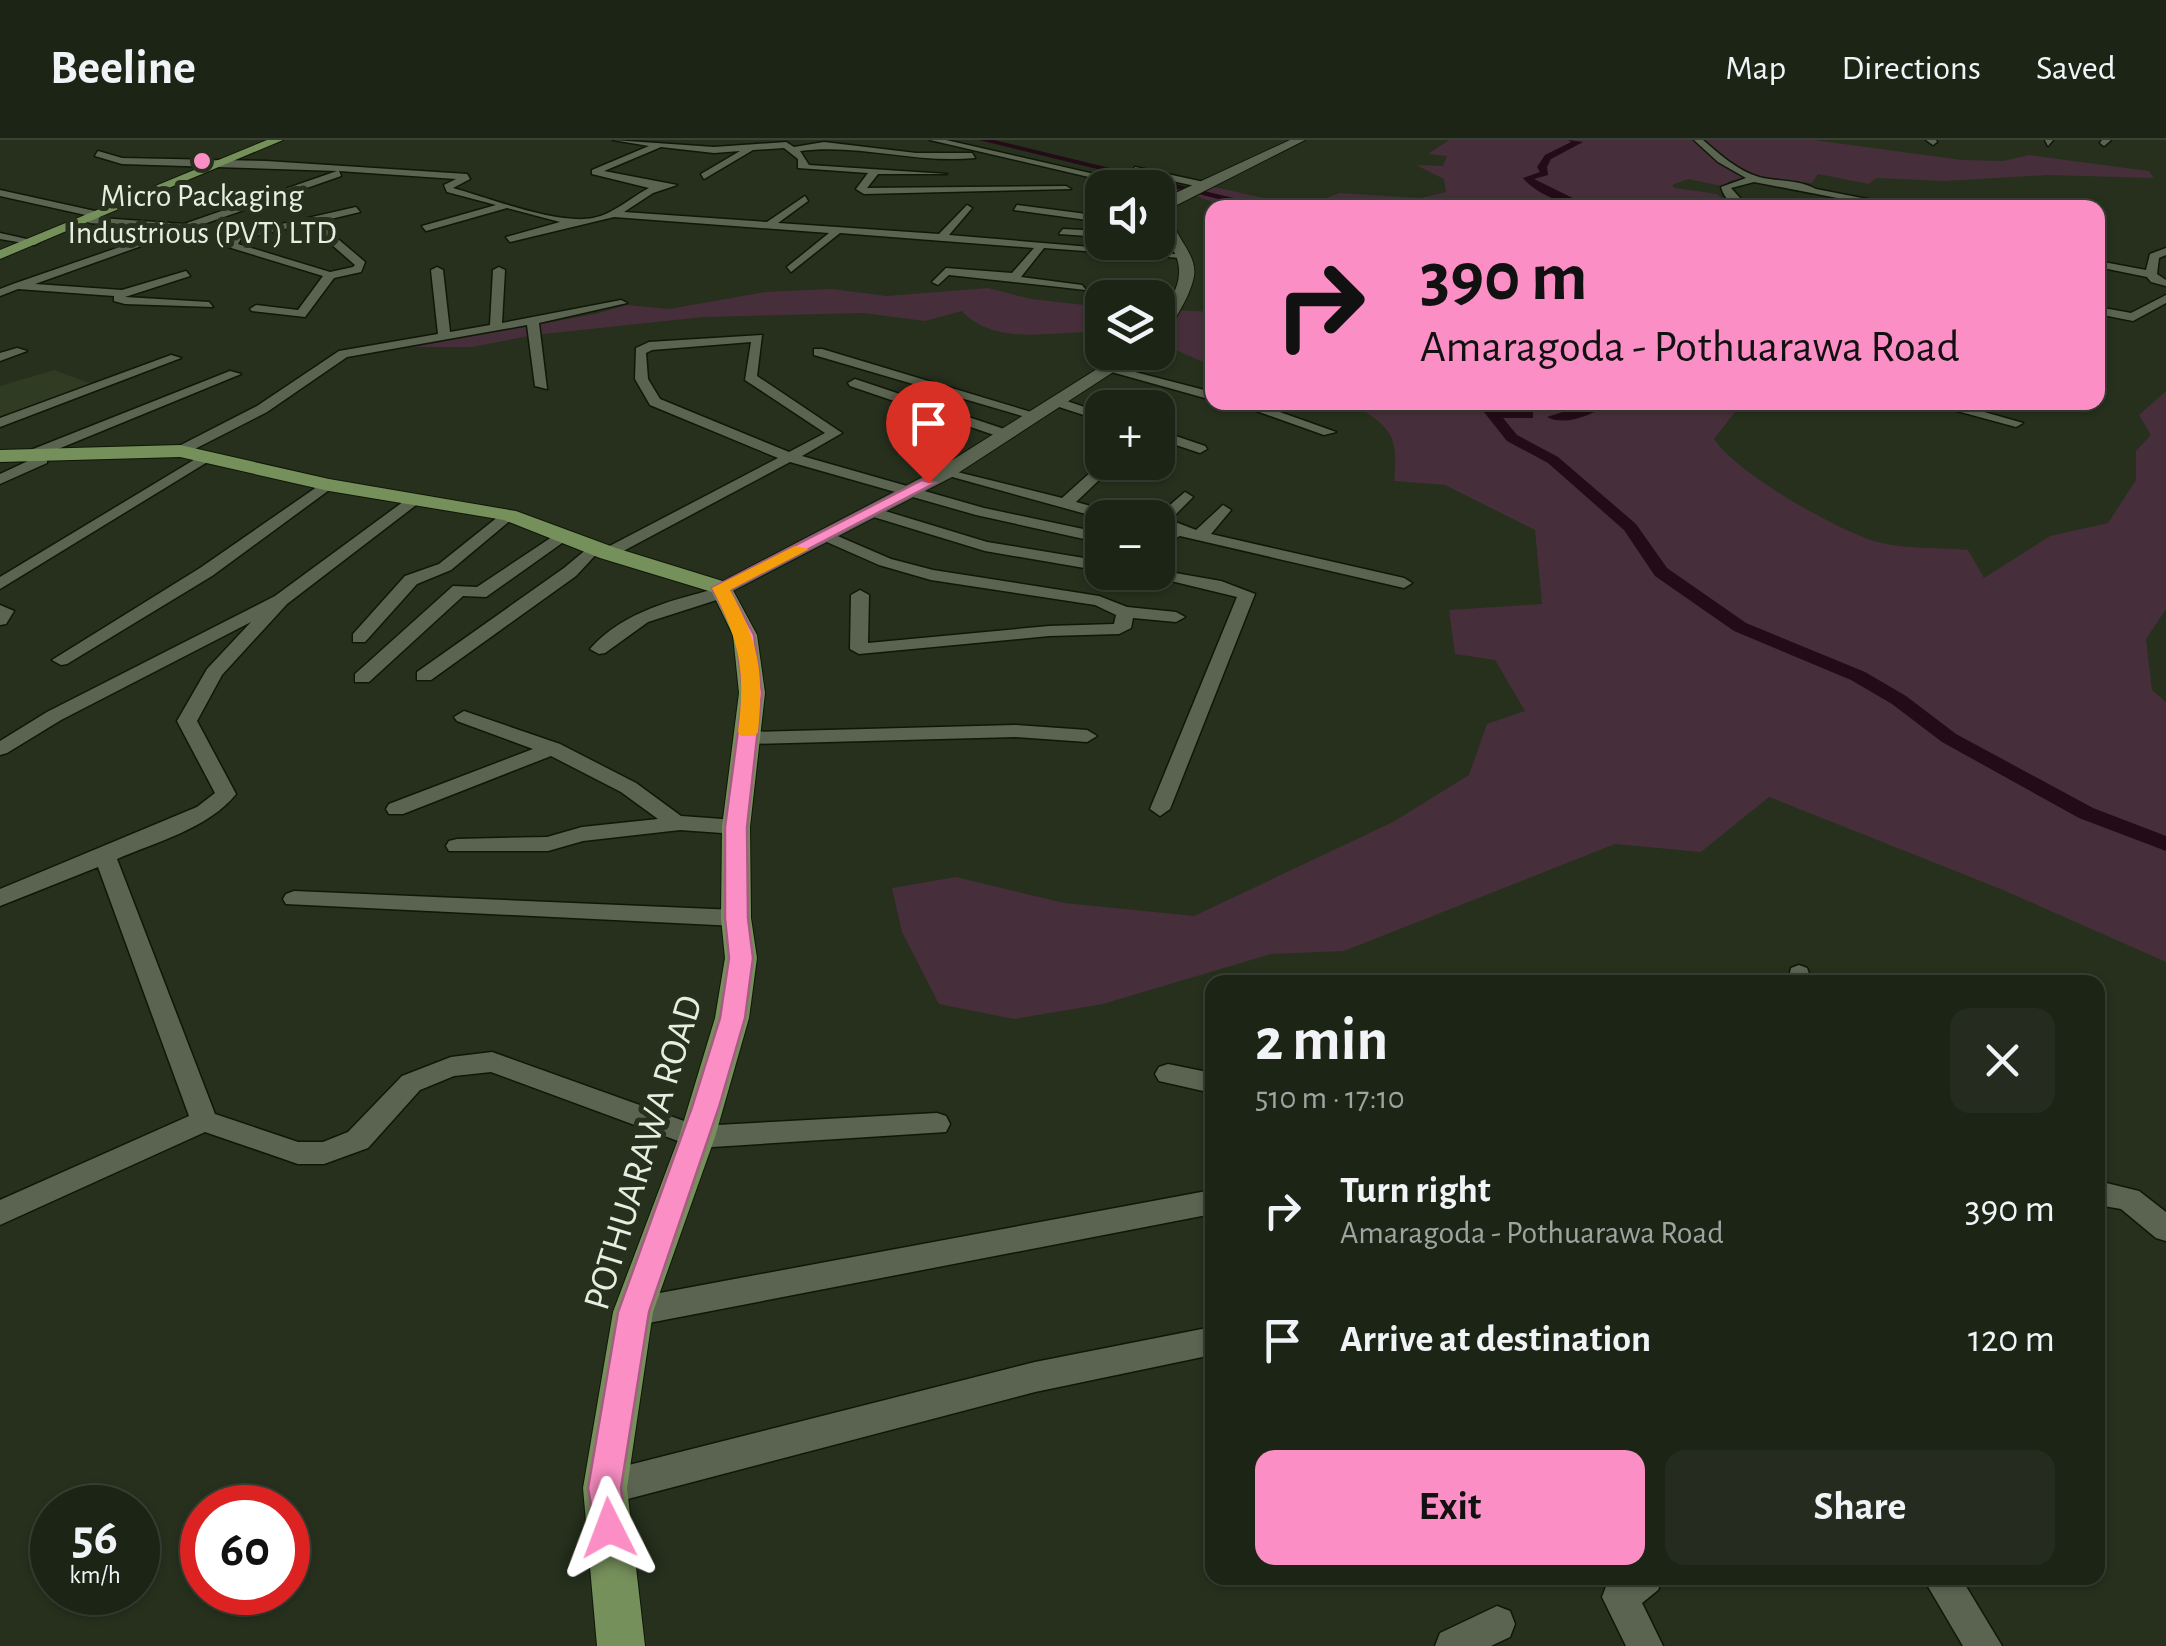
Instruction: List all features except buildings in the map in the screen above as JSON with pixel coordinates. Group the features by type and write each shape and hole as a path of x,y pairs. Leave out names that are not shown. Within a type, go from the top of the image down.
{"main road":[{"path":"0,256 277,140"},
{"path":"24,457 194,454 328,485 508,515 722,590"},
{"name":"POTHUARAWA ROAD","path":"621,1646 604,1488 634,1312 697,1137 732,1018 741,958 736,918 736,827 752,693 745,635 722,590"}],"street":[{"path":"618,140 714,150 771,142 796,149 824,145 916,156 976,157 1008,168"},
{"path":"934,140 1085,173"},
{"path":"1175,201 1296,140"},
{"path":"1698,140 1721,160 1754,179"},
{"path":"660,144 594,172 655,186 672,185"},
{"path":"704,176 750,146"},
{"path":"150,160 176,147"},
{"path":"796,149 804,158 801,166 942,174"},
{"path":"98,154 122,161 461,176 467,178 447,188 590,222 613,214 655,186"},
{"path":"1126,168 1195,189"},
{"path":"182,228 351,169"},
{"path":"830,179 842,170"},
{"path":"1209,170 1228,174"},
{"path":"875,171 864,191 1066,189"},
{"path":"1734,200 1726,187 1754,179 1802,184 1812,191 1863,200"},
{"path":"1175,189 1195,189"},
{"path":"0,193 94,217 227,234 356,210"},
{"path":"769,225 804,199"},
{"path":"426,228 509,204"},
{"path":"942,238 967,208"},
{"path":"1017,208 1085,217"},
{"path":"613,214 1180,255"},
{"path":"227,234 232,245 330,275 358,270 361,264 310,220"},
{"path":"510,239 574,221"},
{"path":"791,269 838,230"},
{"path":"1062,232 1085,233"},
{"path":"0,236 35,242"},
{"path":"0,293 140,243"},
{"path":"1015,277 1040,247"},
{"path":"1175,248 1188,269 1184,290 1175,306"},
{"path":"2166,252 2154,256 2151,274 2155,280 2166,282"},
{"path":"2105,265 2151,274"},
{"path":"437,270 444,336"},
{"path":"496,328 498,270"},
{"path":"938,282 946,271 1082,288"},
{"path":"17,286 123,294 186,274"},
{"path":"256,309 300,314 330,275"},
{"path":"123,294 118,299 209,305"},
{"path":"2105,313 2133,317 2166,298"},
{"path":"0,584 343,354 533,322 621,302"},
{"path":"533,322 542,386"},
{"path":"424,676 601,550 790,458 835,433 750,377 758,338 648,346 640,351 640,379 656,402 790,458 910,493 1085,534"},
{"path":"0,357 21,351"},
{"path":"818,352 1034,415"},
{"path":"0,422 175,358"},
{"path":"599,650 623,626 722,590 910,493 1109,370"},
{"path":"1120,370 1205,394"},
{"path":"0,480 24,457 235,374"},
{"path":"854,383 1005,434"},
{"path":"1055,401 1085,411"},
{"path":"1262,410 1329,432"},
{"path":"1963,410 2016,423"},
{"path":"1175,440 1200,449"},
{"path":"946,473 1085,509"},
{"path":"1065,504 1092,480"},
{"path":"61,660 206,572 328,485"},
{"path":"1185,497 1162,518 1164,524 1178,531 1404,583"},
{"path":"0,750 54,716 281,600 416,499"},
{"path":"1200,534 1222,510"},
{"path":"872,512 985,546 1085,563"},
{"path":"359,638 411,580 445,568 508,515"},
{"path":"1257,548 1271,532"},
{"path":"362,678 460,590 480,593 564,536"},
{"path":"826,536 885,562 931,574 1099,601 1124,612 1176,617"},
{"path":"1160,808 1247,594 1175,578"},
{"path":"860,596 859,649 1049,631 1118,629 1125,624 1124,612"},
{"path":"0,898 204,812 226,794 186,721 214,673 281,600"},
{"path":"0,610 5,611 0,620"},
{"path":"464,717 553,748 645,795 676,823"},
{"path":"748,738 1015,731 1087,736"},
{"path":"396,809 553,748"},
{"path":"457,846 548,844 582,834 676,823 736,827"},
{"path":"105,856 204,1121"},
{"path":"294,898 736,918"},
{"path":"0,1213 204,1121 298,1154 324,1153 358,1140 411,1082 451,1068 492,1062 697,1137 937,1124"},
{"path":"1168,1074 1205,1082"},
{"path":"2105,1193 2129,1198 2166,1229"},
{"path":"634,1312 1205,1203"},
{"path":"604,1488 1035,1377 1205,1342"},
{"path":"1636,1585 1620,1597 1645,1646"},
{"path":"1945,1585 1984,1646"},
{"path":"1453,1646 1497,1624"}],"shaded area":[{"path":"1449,140 1814,140 1962,160 2003,161 2029,155 2149,171 2154,178 1876,178 1869,184 1818,174 1812,183 1744,178 1729,181 1726,187 1688,179 1672,185 1717,194 1724,200 1322,200 1339,193 1421,198 1446,192 1444,179 1416,165 1443,166 1447,156 1428,154"},
{"path":"1214,187 1273,200 1207,200 1194,195"},
{"path":"988,288 1031,299 1085,305 1085,333 1009,333 992,330 962,311 925,321 863,313 703,317 534,335 472,347 413,347 627,305 669,309 765,292 831,289 887,296"},
{"path":"1175,310 1205,312 1205,363 1175,350"},
{"path":"54,370 92,384 0,416 0,386"},
{"path":"2166,391 2166,609 2146,639 2152,690 2166,702 2166,962 2003,890 1769,797 1701,852 1615,844 1344,951 1271,954 1103,1004 1014,1019 939,1004 902,932 892,888 956,877 1064,903 1194,916 1393,822 1469,775 1487,724 1525,711 1495,660 1455,654 1449,610 1542,604 1535,530 1445,485 1394,481 1395,452 1389,433 1362,410 1737,410 1714,439 1762,482 1830,522 1879,543 1968,550 1984,578 2050,536 2108,523 2136,480 2136,451 2151,435 2139,415"}],"waterway":[{"path":"983,140 1235,200"},
{"path":"1569,200 1534,185 1528,178 1545,173 1542,167 1548,157 1579,142 1572,140"},
{"path":"1489,410 1492,414"},
{"path":"1554,417 1590,410"},
{"path":"1492,414 1528,415"},
{"path":"1492,414 1512,438 1553,460 1630,527 1661,572 1740,627 1858,676 1899,700 1949,738 2086,813 2166,844"}],"slow traffic":[{"path":"748,732 752,693 745,635 721,588 801,549"}],"place":[{"name":"Micro Packaging Industrious (PVT) LTD","path":"202,161"}],"route":[{"path":"609,1528 604,1488 634,1312 697,1137 732,1018 741,958 736,918 736,827 752,693 745,635 721,588 928,483"}]}
